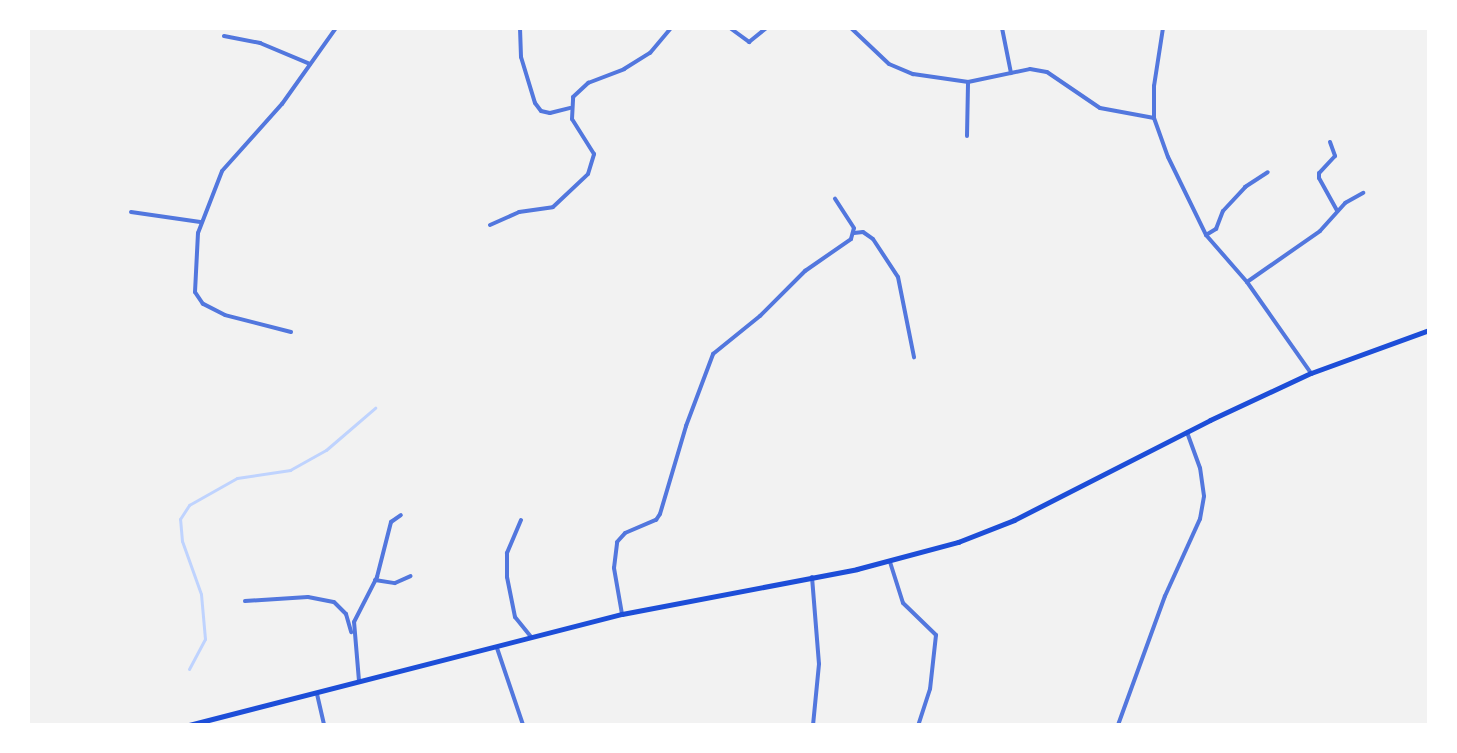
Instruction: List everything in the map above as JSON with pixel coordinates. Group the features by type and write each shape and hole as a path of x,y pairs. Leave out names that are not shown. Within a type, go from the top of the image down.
{"main road":[{"path":"189,725 622,614 890,562 958,542 1014,520 1311,373 1429,330"}],"street":[{"path":"291,332 225,315 197,298 200,222 222,171 282,104 336,28"},
{"path":"520,28 521,57 535,103 541,111 550,113 571,108"},
{"path":"490,225 519,212 553,207 588,174 594,154 577,128 571,108 578,90 637,62 658,45 671,28"},
{"path":"730,28 749,42 766,28"},
{"path":"851,28 900,70 968,82 1030,69 1047,72 1100,108 1154,118"},
{"path":"1002,28 1011,73"},
{"path":"1163,28 1154,86 1154,118 1168,157 1206,235 1247,282 1311,373"},
{"path":"224,36 278,49 310,64"},
{"path":"967,136 968,82"},
{"path":"1330,142 1335,156 1319,173 1319,178 1337,211"},
{"path":"1206,235 1216,229 1223,211 1245,187 1268,172"},
{"path":"1247,282 1320,231 1337,211 1363,193"},
{"path":"835,199 854,233"},
{"path":"131,212 200,222"},
{"path":"622,614 614,568 617,542 625,533 656,520 660,514 686,426 713,354 768,309 791,283 854,233 863,232 873,239 898,277 914,357"},
{"path":"1118,725 1165,596 1200,519 1204,496 1200,468 1187,432"},
{"path":"353,637 354,622 375,580 388,528 401,515"},
{"path":"521,520 507,553 507,577 515,617 531,637"},
{"path":"890,562 903,603 936,635 930,689 918,725"},
{"path":"375,580 395,583 411,576"},
{"path":"812,577 819,664 813,725"},
{"path":"245,601 308,597 334,602 346,614 353,637 359,683"},
{"path":"497,648 523,725"},
{"path":"317,694 324,725"}],"waterway":[{"path":"189,669 205,639 201,594 182,541 180,519 189,505 237,478 290,470 326,450 375,408"}]}
